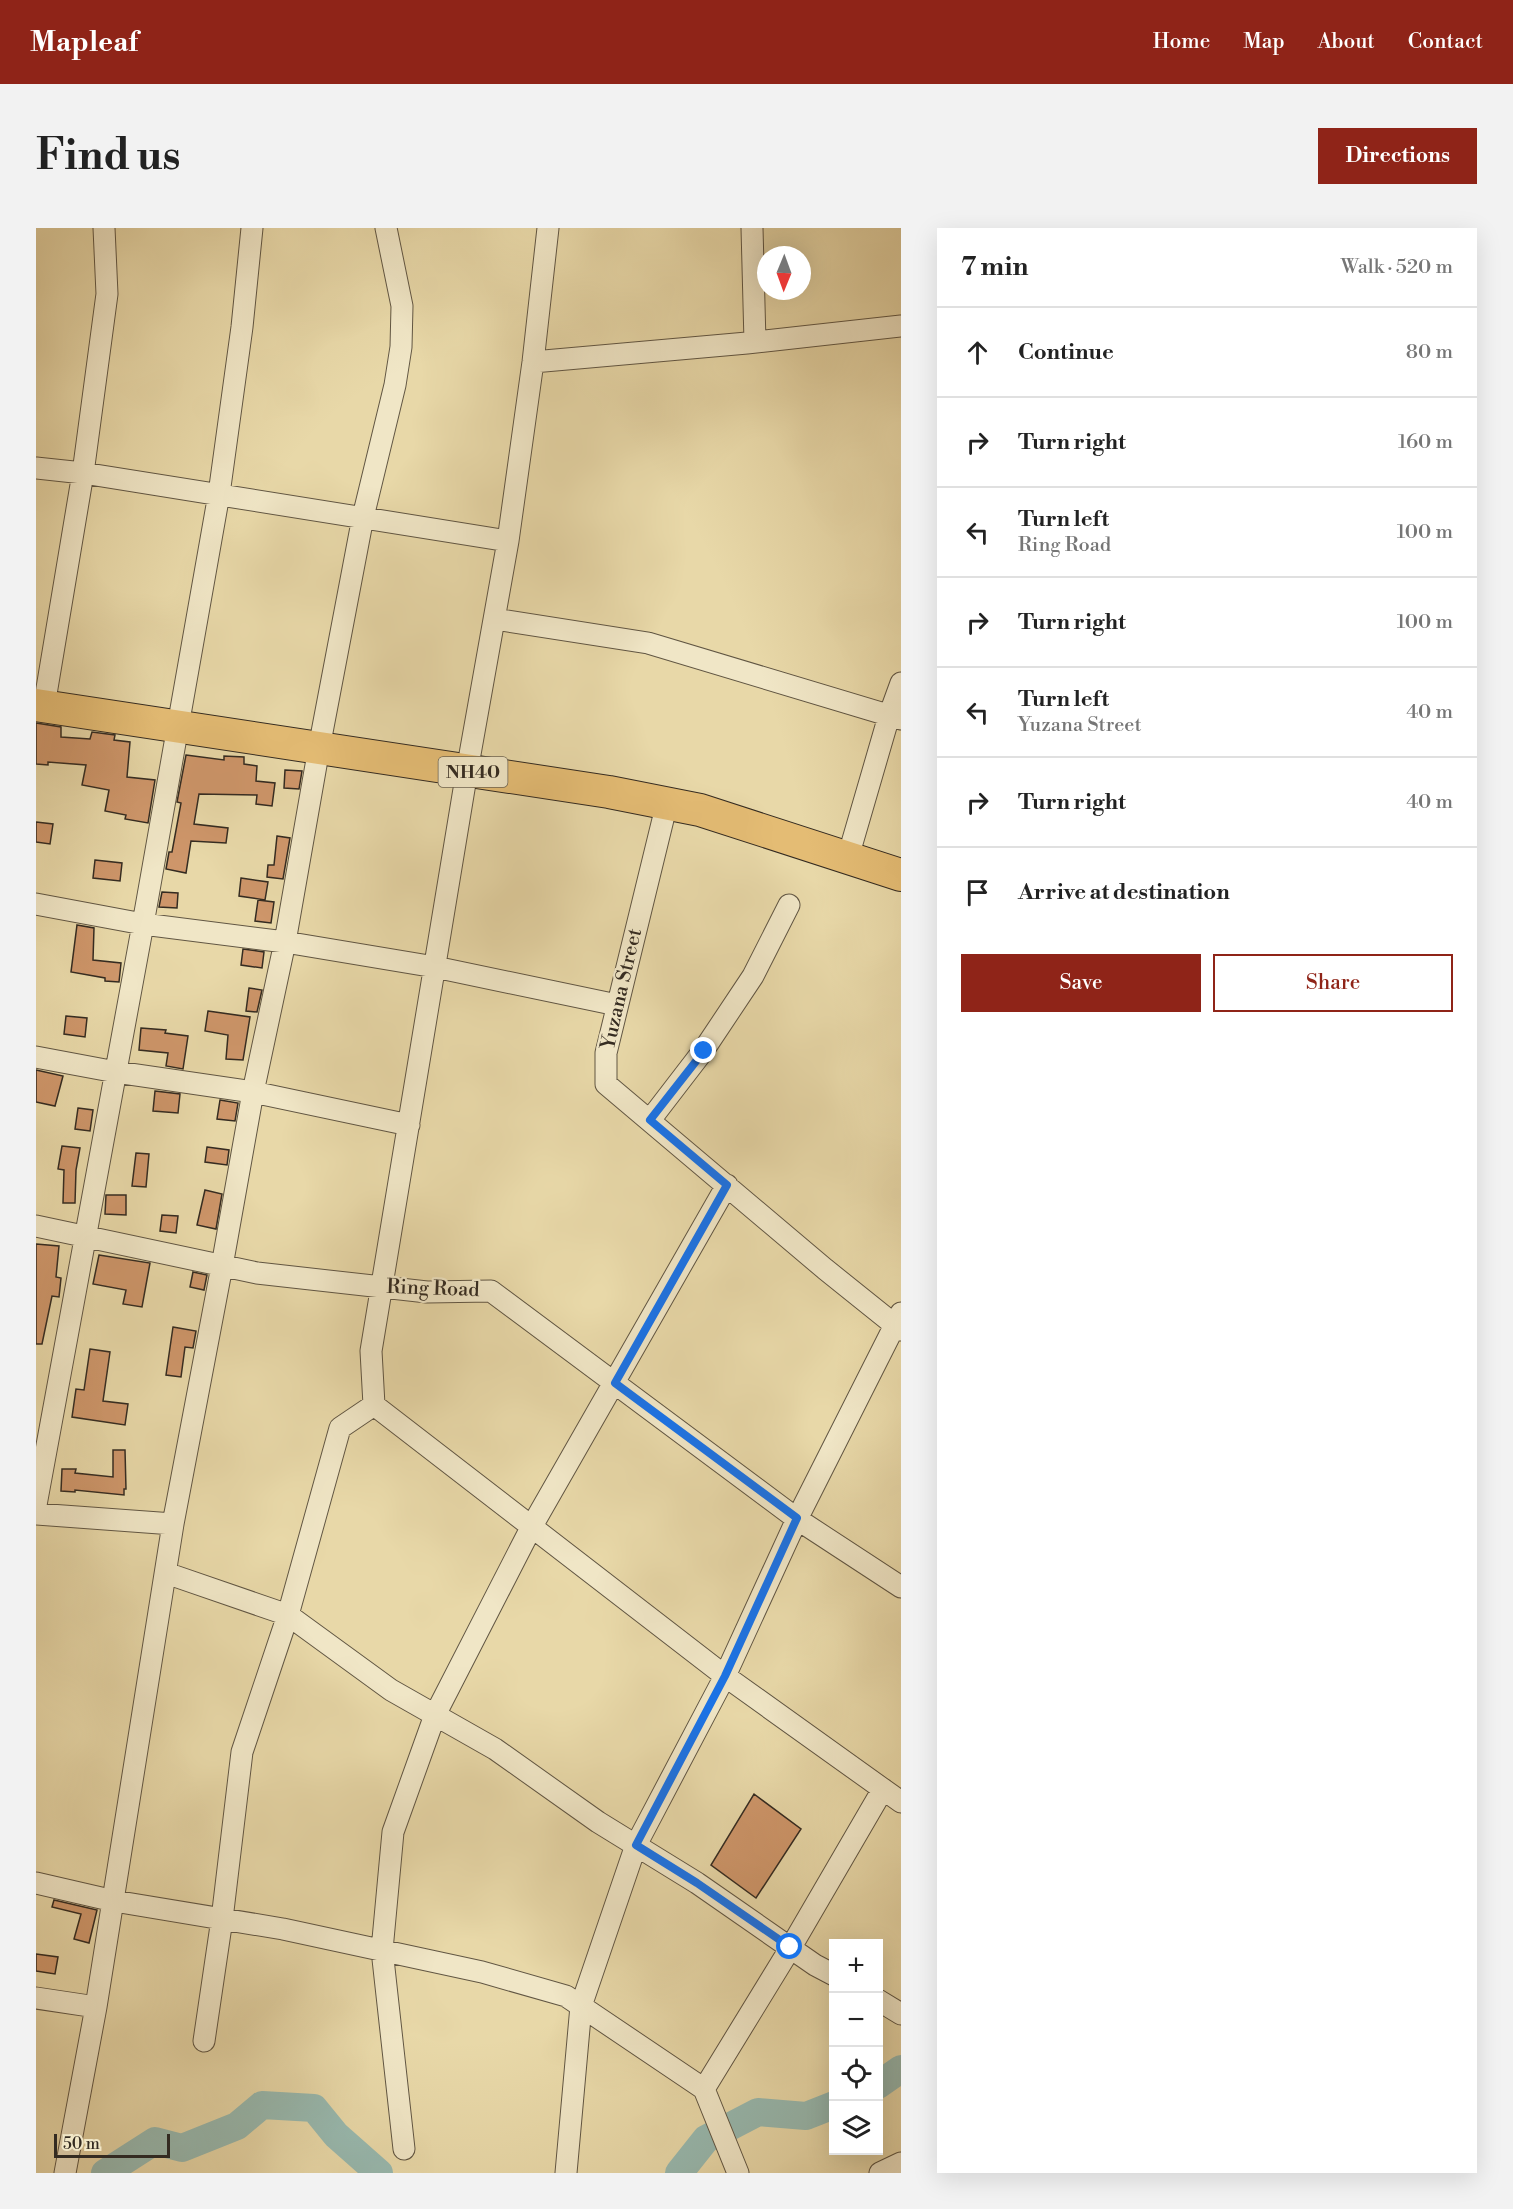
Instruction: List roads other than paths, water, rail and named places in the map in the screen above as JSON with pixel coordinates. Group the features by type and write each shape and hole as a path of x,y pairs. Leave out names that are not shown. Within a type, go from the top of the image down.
{"highway":[{"name":"NH40","path":"40,705 667,802 700,810 901,875"}],"street":[{"path":"40,705 83,473 107,294 104,228"},
{"path":"36,1505 143,924 219,494 242,327 252,228"},
{"path":"65,2173 114,1901 173,1524 253,1092 285,942 363,517 395,385 401,347 402,306 386,228"},
{"path":"548,228 533,362 508,541 467,771 370,1352 374,1405 725,1676 901,1802"},
{"path":"752,228 755,342"},
{"path":"533,362 901,326"},
{"path":"36,468 219,494 508,541"},
{"path":"495,619 648,643 895,718"},
{"path":"848,857 895,718 901,682"},
{"name":"Yuzana Street","path":"667,802 606,1053 606,1084 899,1323"},
{"path":"36,904 143,924 285,942 435,967 617,1005"},
{"path":"650,1120 704,1051 753,976 789,904"},
{"path":"36,1057 116,1072 253,1092 409,1125"},
{"path":"404,2149 382,1950 393,1832 435,1715 532,1526 727,1185"},
{"name":"Ring Road","path":"36,1226 257,1273 427,1292 491,1291 797,1518 901,1587"},
{"path":"566,2173 581,2006 636,1845 725,1676 797,1518 899,1323"},
{"path":"204,2042 222,1919 242,1752 288,1615 340,1428 374,1405"},
{"path":"36,1514 173,1524"},
{"path":"166,1573 288,1615 391,1690 495,1749 598,1822 697,1883 829,1972"},
{"path":"704,2088 883,1789"},
{"path":"36,1883 114,1901 283,1929 482,1972 566,1995 704,2088 738,2173"},
{"path":"36,1998 96,2007"},
{"path":"883,2003 901,2014"},
{"path":"880,2173 901,2163"}],"waterway":[{"path":"883,2082 901,2069"},
{"path":"105,2173 155,2141 182,2148 237,2126 262,2105 314,2108 336,2135 379,2173"},
{"path":"679,2173 706,2139 758,2112 806,2116 829,2107"}]}
